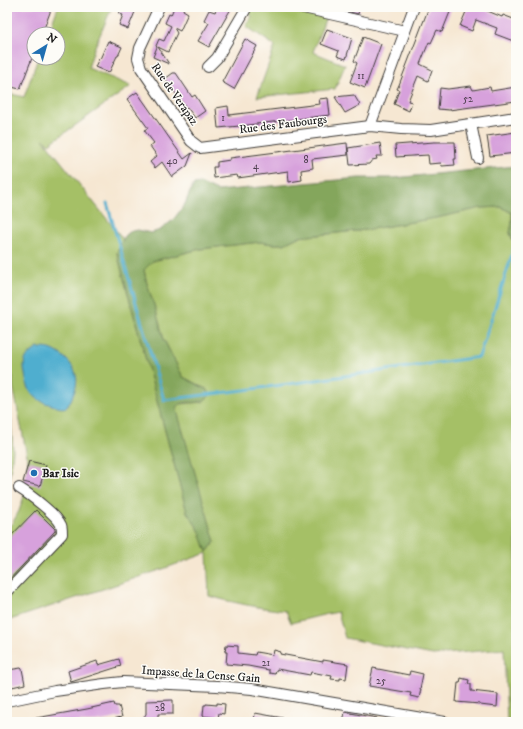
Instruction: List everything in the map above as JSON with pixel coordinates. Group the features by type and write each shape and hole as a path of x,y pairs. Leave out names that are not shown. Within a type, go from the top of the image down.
{"street":[{"name":"Rue de Verapaz","path":"158,7 140,48 138,58 139,63 192,141 200,148"},
{"path":"208,67 217,58 247,7"},
{"path":"299,7 405,31"},
{"path":"370,126 414,7"},
{"name":"Rue des Faubourgs","path":"200,148 370,126 431,130 516,117"},
{"path":"471,124 478,158"},
{"path":"7,592 62,534 60,524 48,510 28,493 19,488"},
{"name":"Impasse de la Cense Gain","path":"7,701 54,691 104,684 123,682 155,683 248,688 420,720 445,722"}],"green space":[{"path":"58,7 112,7 94,49 88,68 131,86 49,144 43,139 123,239 117,253 187,512 199,530 207,552 215,542 177,412 177,406 180,404 203,402 208,390 183,377 164,340 144,270 153,261 200,249 260,242 284,244 298,237 366,230 441,217 481,208 501,207 512,213 510,233 513,241 516,241 516,722 507,722 504,649 433,655 345,638 338,612 291,623 286,611 247,605 209,596 207,553 7,621 7,528 13,522 19,511 25,493 24,487 28,461 13,386 13,376 7,378 7,93 24,97 35,66 66,66 66,26 51,26"},
{"path":"253,7 282,7 326,17 313,52 345,65 335,89 257,97 275,46 246,26 252,16 249,14"},
{"path":"516,166 516,241 513,241 510,233 512,213 501,207 481,208 441,217 366,230 298,237 284,244 260,242 200,249 153,261 144,270 164,340 183,377 208,390 210,395 202,401 185,403 177,406 177,411 215,542 207,552 199,530 187,512 117,253 126,235 131,231 138,230 151,233 160,230 173,220 185,204 194,184 200,183 217,191 359,178 394,178"},
{"path":"7,416 11,420 13,451 10,475 7,483"}],"water":[{"path":"38,348 50,349 58,353 70,363 75,371 77,383 73,396 67,407 59,408 41,401 30,390 26,380 24,362 28,355"}],"building":[{"path":"7,7 52,7 45,26 26,26 26,66 29,66 20,89 7,86"},
{"path":"122,7 137,7 128,29 119,25 123,15 119,14"},
{"path":"174,7 184,7 183,10 188,13 180,31 174,28 177,33 168,52 158,47 169,64 153,57 159,39 164,41 171,26 165,23 169,14 171,15"},
{"path":"218,7 232,7 209,47 198,41 209,23 204,20 209,10 215,12"},
{"path":"338,7 360,7 358,14 337,9"},
{"path":"429,7 452,7 442,32 437,30 431,43 429,42 420,64 432,70 428,81 418,76 408,101 412,102 409,111 394,104 399,90 397,89"},
{"path":"468,7 478,7 502,17 503,15 516,20 516,42 495,34 497,28 476,20 472,31 460,26"},
{"path":"327,29 352,38 346,59 337,56 339,51 321,44"},
{"path":"363,37 381,44 365,88 350,82 357,63 354,61"},
{"path":"245,39 257,46 234,89 222,82"},
{"path":"108,41 122,47 109,73 95,67"},
{"path":"173,73 176,73 192,97 195,95 205,111 195,118 165,79"},
{"path":"471,86 473,90 490,87 491,91 516,87 516,101 449,110 438,109 440,88 448,89"},
{"path":"137,92 184,159 192,153 187,166 172,177 162,162 155,168 150,162 157,156 150,146 154,143 144,130 148,128 127,99"},
{"path":"354,95 360,105 345,113 335,97"},
{"path":"328,98 330,115 218,128 216,108 228,106 229,115 320,104 319,99"},
{"path":"516,132 516,153 490,156 487,136"},
{"path":"455,142 455,165 442,166 441,163 429,164 428,155 396,157 395,145"},
{"path":"347,143 348,155 312,159 313,168 301,170 302,180 289,182 288,171 238,178 237,175 214,178 213,167 217,167 217,162 230,160 230,158"},
{"path":"380,143 382,156 376,156 377,159 372,160 369,164 350,165 348,148"},
{"name":"Bar Isic","path":"29,461 46,465 40,486 23,482"},
{"path":"36,510 55,529 55,531 7,582 7,540"},
{"path":"226,645 238,646 238,653 255,655 256,652 273,655 274,650 281,652 280,654 323,662 323,660 348,664 346,679 331,679 332,676 311,672 310,675 277,669 275,674 269,673 269,670 226,664"},
{"path":"119,659 121,666 71,682 68,671 97,661 98,665"},
{"path":"21,668 25,684 12,687 8,670"},
{"path":"373,668 409,675 410,671 423,674 419,698 410,696 411,693 369,686"},
{"path":"461,678 469,680 468,684 471,684 471,691 498,694 497,707 456,702 458,683 460,683"},
{"path":"173,700 173,714 158,714 158,719 142,720 146,714 146,701"},
{"path":"114,703 115,706 119,706 122,717 97,722 36,722 36,718"},
{"path":"217,703 225,704 224,714 219,713 218,718 203,716 204,705 217,705"},
{"path":"345,712 377,718 377,722 343,722"},
{"path":"255,713 283,718 283,722 254,722"}],"waterway":[{"path":"107,203 164,400 479,357 516,239"}],"place":[{"name":"Bar Isic","path":"34,473"}]}
